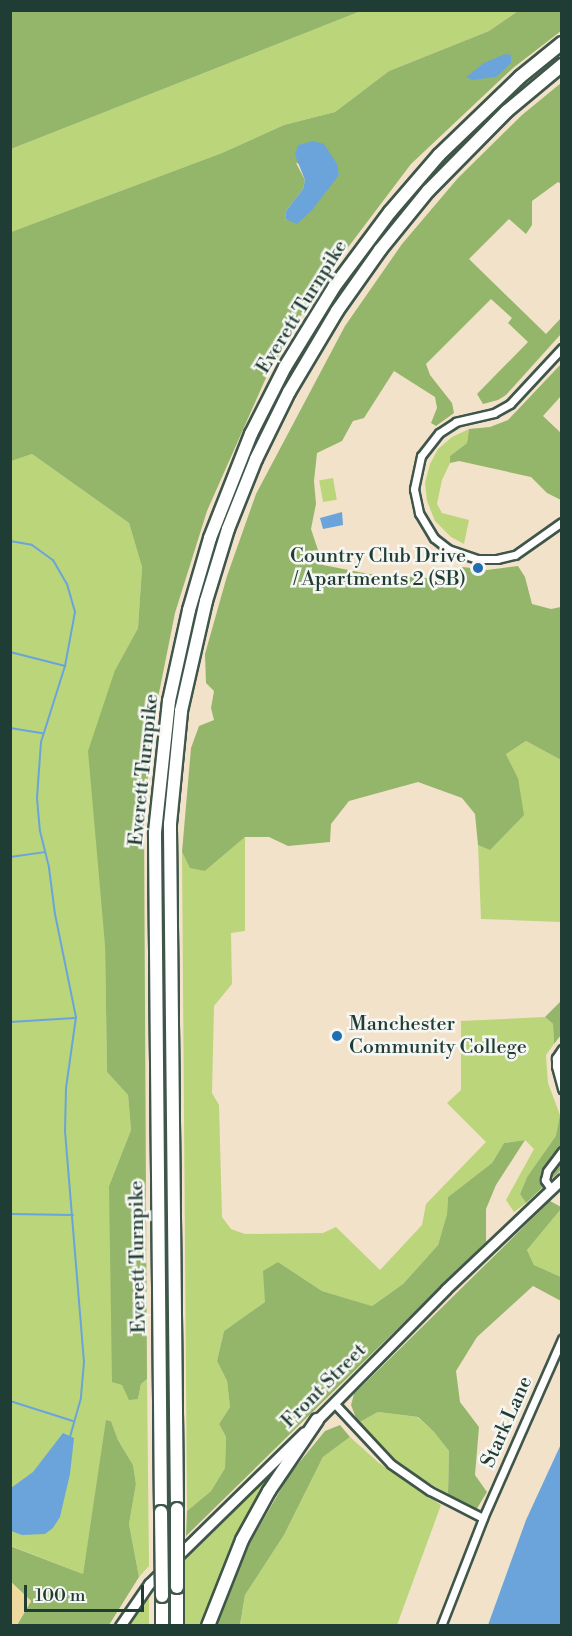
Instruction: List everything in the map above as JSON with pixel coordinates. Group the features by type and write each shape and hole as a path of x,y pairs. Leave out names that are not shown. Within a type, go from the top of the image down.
{"highway":[{"name":"Everett Turnpike","path":"162,1626 155,832 169,701 191,601 222,502 252,434 285,367 334,287 384,219 439,155 503,92 561,43"},
{"name":"Everett Turnpike","path":"177,1626 170,824 181,711 206,601 226,535 256,459 294,384 337,311 375,257 428,191 507,111 561,65"},
{"path":"208,1626 242,1540 268,1491 317,1420"}],"main road":[{"name":"Front Street","path":"120,1626 149,1584 561,1179"}],"street":[{"path":"561,348 510,404 494,413 456,422 439,433 421,456 414,489 419,513 434,538 448,549 477,559 497,559 515,555 561,522"},
{"path":"561,1049 556,1058 556,1066 561,1089"},
{"path":"550,1189 545,1180 547,1171 561,1151"},
{"name":"Stark Lane","path":"441,1626 483,1518 561,1339"},
{"path":"334,1403 368,1443 391,1464 430,1491 483,1518"}],"green space":[{"path":"11,10 361,10 361,11 11,149"},
{"path":"361,11 518,11 489,31 389,71 335,112 284,125 222,153 11,232 11,149"},
{"path":"518,11 561,11 561,31 513,68 411,164 315,291 265,380 207,511 175,613 153,723 144,818 147,1379 141,1384 138,1399 129,1400 122,1385 112,1382 109,1186 131,1130 128,1095 107,1072 105,945 88,751 115,670 138,628 142,567 129,523 32,454 11,461 11,232 222,153 284,125 335,112 389,71 489,31","holes":["296,163 339,175 285,220 286,211 303,189 305,180"]},
{"path":"561,83 561,184 558,182 532,201 532,225 526,234 509,219 469,259 546,334 561,318 561,334 506,395 483,404 477,394 528,342 508,323 512,318 491,299 426,364 430,375 452,403 454,413 436,426 431,423 437,408 435,397 394,371 364,418 353,421 342,441 317,453 314,481 316,504 311,529 323,565 369,574 440,579 463,567 487,570 518,566 525,577 532,604 551,609 561,607 561,760 526,741 506,754 518,778 524,815 490,850 478,845 475,814 462,798 418,782 349,801 331,824 330,842 288,846 269,837 245,837 205,871 190,868 182,852 191,748 199,726 214,720 211,708 214,691 206,683 205,654 227,576 256,494 345,326 402,244 458,178 522,115"},
{"path":"561,364 561,396 543,416 561,433 561,500 547,493 531,477 459,461 450,463 450,456 467,443 469,429 490,427 508,420"},
{"path":"469,429 467,443 450,456 450,463 442,480 437,504 442,513 469,520 464,544 451,537 435,521 427,501 425,483 430,464 438,449 452,437"},
{"path":"32,454 129,523 142,567 138,628 115,670 105,945 107,1072 128,1095 131,1130 109,1186 122,1385 138,1399 141,1384 147,1379 149,1566 139,1577 129,1524 136,1484 133,1465 118,1440 111,1421 107,1420 83,1574 11,1546 10,461"},
{"path":"333,478 337,500 323,502 319,480"},
{"path":"526,741 561,760 561,922 481,919 478,845 490,849 518,778 506,754"},
{"path":"245,837 245,931 231,933 232,984 214,1006 212,1093 219,1105 222,1217 231,1229 245,1234 323,1233 336,1227 380,1270 422,1225 426,1204 486,1142 447,1103 461,1090 461,1021 545,1017 553,1024 554,1044 546,1055 548,1083 560,1115 557,1136 527,1177 520,1194 526,1203 514,1212 506,1200 534,1149 525,1140 504,1143 492,1163 448,1197 447,1214 438,1245 403,1284 372,1306 322,1291 278,1262 265,1302 224,1331 217,1361 227,1381 230,1407 219,1424 226,1437 225,1468 211,1491 187,1511 182,852 190,867 205,871"},
{"path":"561,1001 561,1035 554,1044 553,1024 545,1017"},
{"path":"560,1115 561,1170 526,1203 520,1194 527,1177 556,1136"},
{"path":"525,1140 496,1185 486,1209 486,1242 186,1536 187,1511 211,1491 225,1468 226,1437 219,1424 230,1407 227,1381 217,1361 224,1331 265,1302 263,1271 278,1262 322,1291 372,1306 403,1284 438,1245 447,1214 448,1197 492,1163 504,1143"},
{"path":"550,1201 561,1209 527,1250 534,1265 561,1277 561,1301 533,1286 477,1337 456,1371 460,1402 479,1427 475,1475 487,1492 476,1510 448,1494 449,1451 418,1417 378,1412 358,1423 351,1405 354,1394"},
{"path":"561,1209 561,1277 534,1265 527,1250"},
{"path":"378,1412 417,1417 434,1432 449,1451 448,1494 419,1477 384,1451 358,1423"},
{"path":"106,1420 111,1421 118,1440 133,1465 136,1484 129,1524 139,1577 109,1625 17,1625 31,1601 11,1582 10,1546 83,1574"},
{"path":"340,1425 350,1437 323,1457 284,1535 245,1595 240,1625 214,1626 250,1543 289,1475 325,1431"},
{"path":"350,1437 379,1463 441,1505 397,1625 240,1626 245,1595 284,1535 323,1457"},
{"path":"285,1458 243,1527 219,1576 202,1625 185,1626 185,1560"},
{"path":"149,1598 149,1625 130,1625 133,1619"}],"sand":[{"path":"11,1582 31,1601 17,1625 11,1625"}],"water":[{"path":"505,54 511,55 511,63 496,77 472,80 466,77 484,63"},
{"path":"313,141 324,144 337,164 339,175 312,210 297,224 285,219 286,211 303,189 305,180 295,155 298,145"},
{"path":"342,512 343,525 323,529 320,518"},
{"path":"63,1433 74,1438 70,1474 60,1517 53,1528 45,1534 22,1535 11,1531 11,1488 33,1472"},
{"path":"561,1444 561,1625 488,1625 526,1520"}],"waterway":[{"path":"10,541 32,545 53,560 67,584 75,612 65,666 41,742 37,798 40,831 49,868 55,914 76,1017 66,1088 65,1131 84,1362 81,1398 70,1437"},
{"path":"10,652 65,666"},
{"path":"10,728 43,733"},
{"path":"10,857 45,852"},
{"path":"10,1022 75,1018"},
{"path":"10,1214 73,1215"},
{"path":"10,1401 73,1421"}],"place":[{"name":"Country Club Drive / Apartments 2 (SB)","path":"478,568"},
{"name":"Manchester Community College","path":"337,1036"}]}
